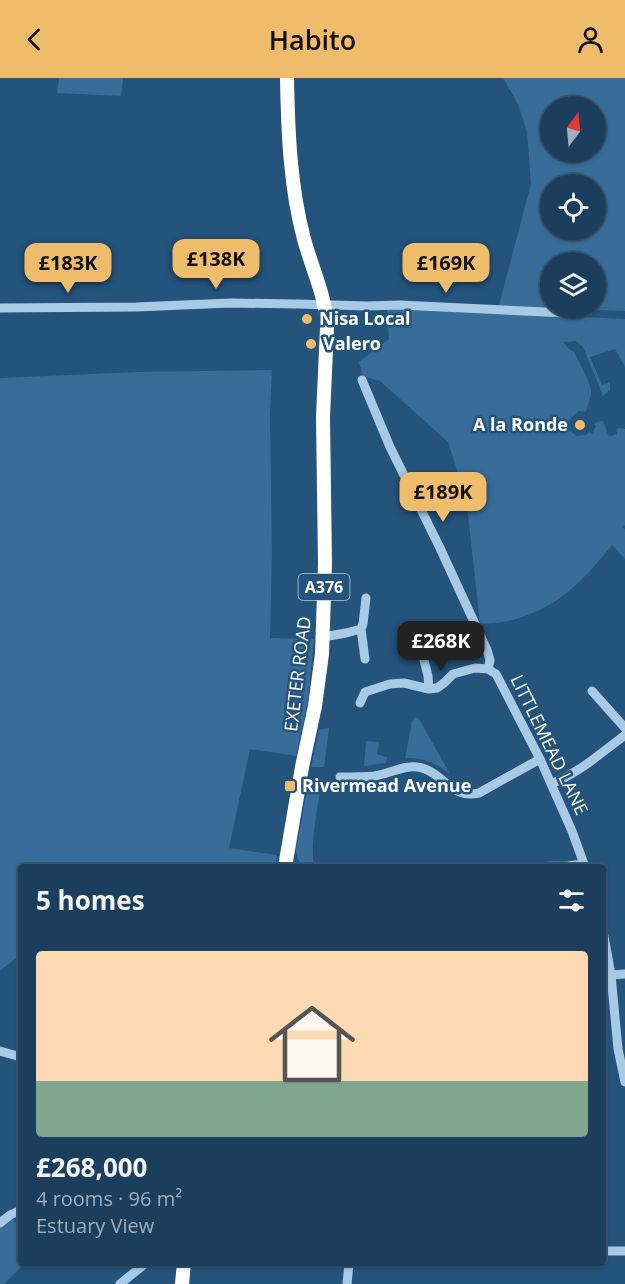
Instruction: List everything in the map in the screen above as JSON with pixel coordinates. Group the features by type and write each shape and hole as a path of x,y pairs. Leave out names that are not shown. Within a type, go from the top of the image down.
{"highway":[{"name":"A376","path":"287,78 296,205 324,304"},
{"name":"EXETER ROAD","path":"286,864 315,706 323,637 323,437 327,328 324,304"},
{"path":"182,1284 184,1266"}],"street":[{"path":"0,308 136,307 231,303 400,305 540,312"},
{"name":"LITTLEMEAD LANE","path":"362,380 390,447 487,650 490,660 488,669 501,680 540,759 584,864"},
{"path":"365,659 361,628 366,598"},
{"path":"323,637 361,628"},
{"path":"424,660 429,689"},
{"path":"360,703 365,692 390,684 404,683 429,689 436,688 456,672 475,668 488,669"},
{"path":"591,691 625,728"},
{"path":"551,784 582,768 625,735"},
{"path":"340,777 376,776 414,767 424,768 461,794 470,795 479,793 540,759"},
{"path":"606,950 625,1082"},
{"path":"610,975 625,974"},
{"path":"0,1051 18,1056"},
{"path":"0,1223 18,1211"},
{"path":"606,1251 625,1251"},
{"path":"120,1284 142,1266"},
{"path":"347,1284 349,1266"}],"shaded area":[{"path":"59,78 123,78 121,96 57,93"},
{"path":"503,78 625,78 625,311 606,310 606,252 540,252 540,308 499,305 531,184 527,132 518,104"},
{"path":"387,309 540,315 540,318 625,319 625,367 615,349 590,357 602,385 610,382 610,390 603,396 583,347 576,341 563,342 574,352 591,389 586,412 578,411 572,417 568,423 569,430 577,436 586,435 589,432 592,434 596,426 594,424 603,421 609,437 617,434 616,429 625,429 625,525 623,527 625,530 625,559 612,545 579,582 554,602 540,610 505,622 480,624 464,479 460,479 448,442 380,381 363,376 359,362 389,339"},
{"path":"272,370 270,638 314,639 308,699 296,756 250,749 229,848 277,855 276,864 18,864 18,956 0,971 0,378 137,372"},
{"path":"415,717 419,719 450,774 429,762 405,758"},
{"path":"329,728 324,767 311,767 319,730"},
{"path":"366,741 379,742 377,754 387,757 386,763 364,766"},
{"path":"308,785 321,785 313,851 313,861 320,864 302,864 296,850"},
{"path":"12,1217 18,1226 18,1266 22,1266 4,1284 0,1284 0,1227"}],"place":[{"name":"Nisa Local","path":"307,319"},
{"name":"Valero","path":"311,344"},
{"name":"A la Ronde","path":"580,425"},
{"name":"Rivermead Avenue","path":"290,786"}]}
